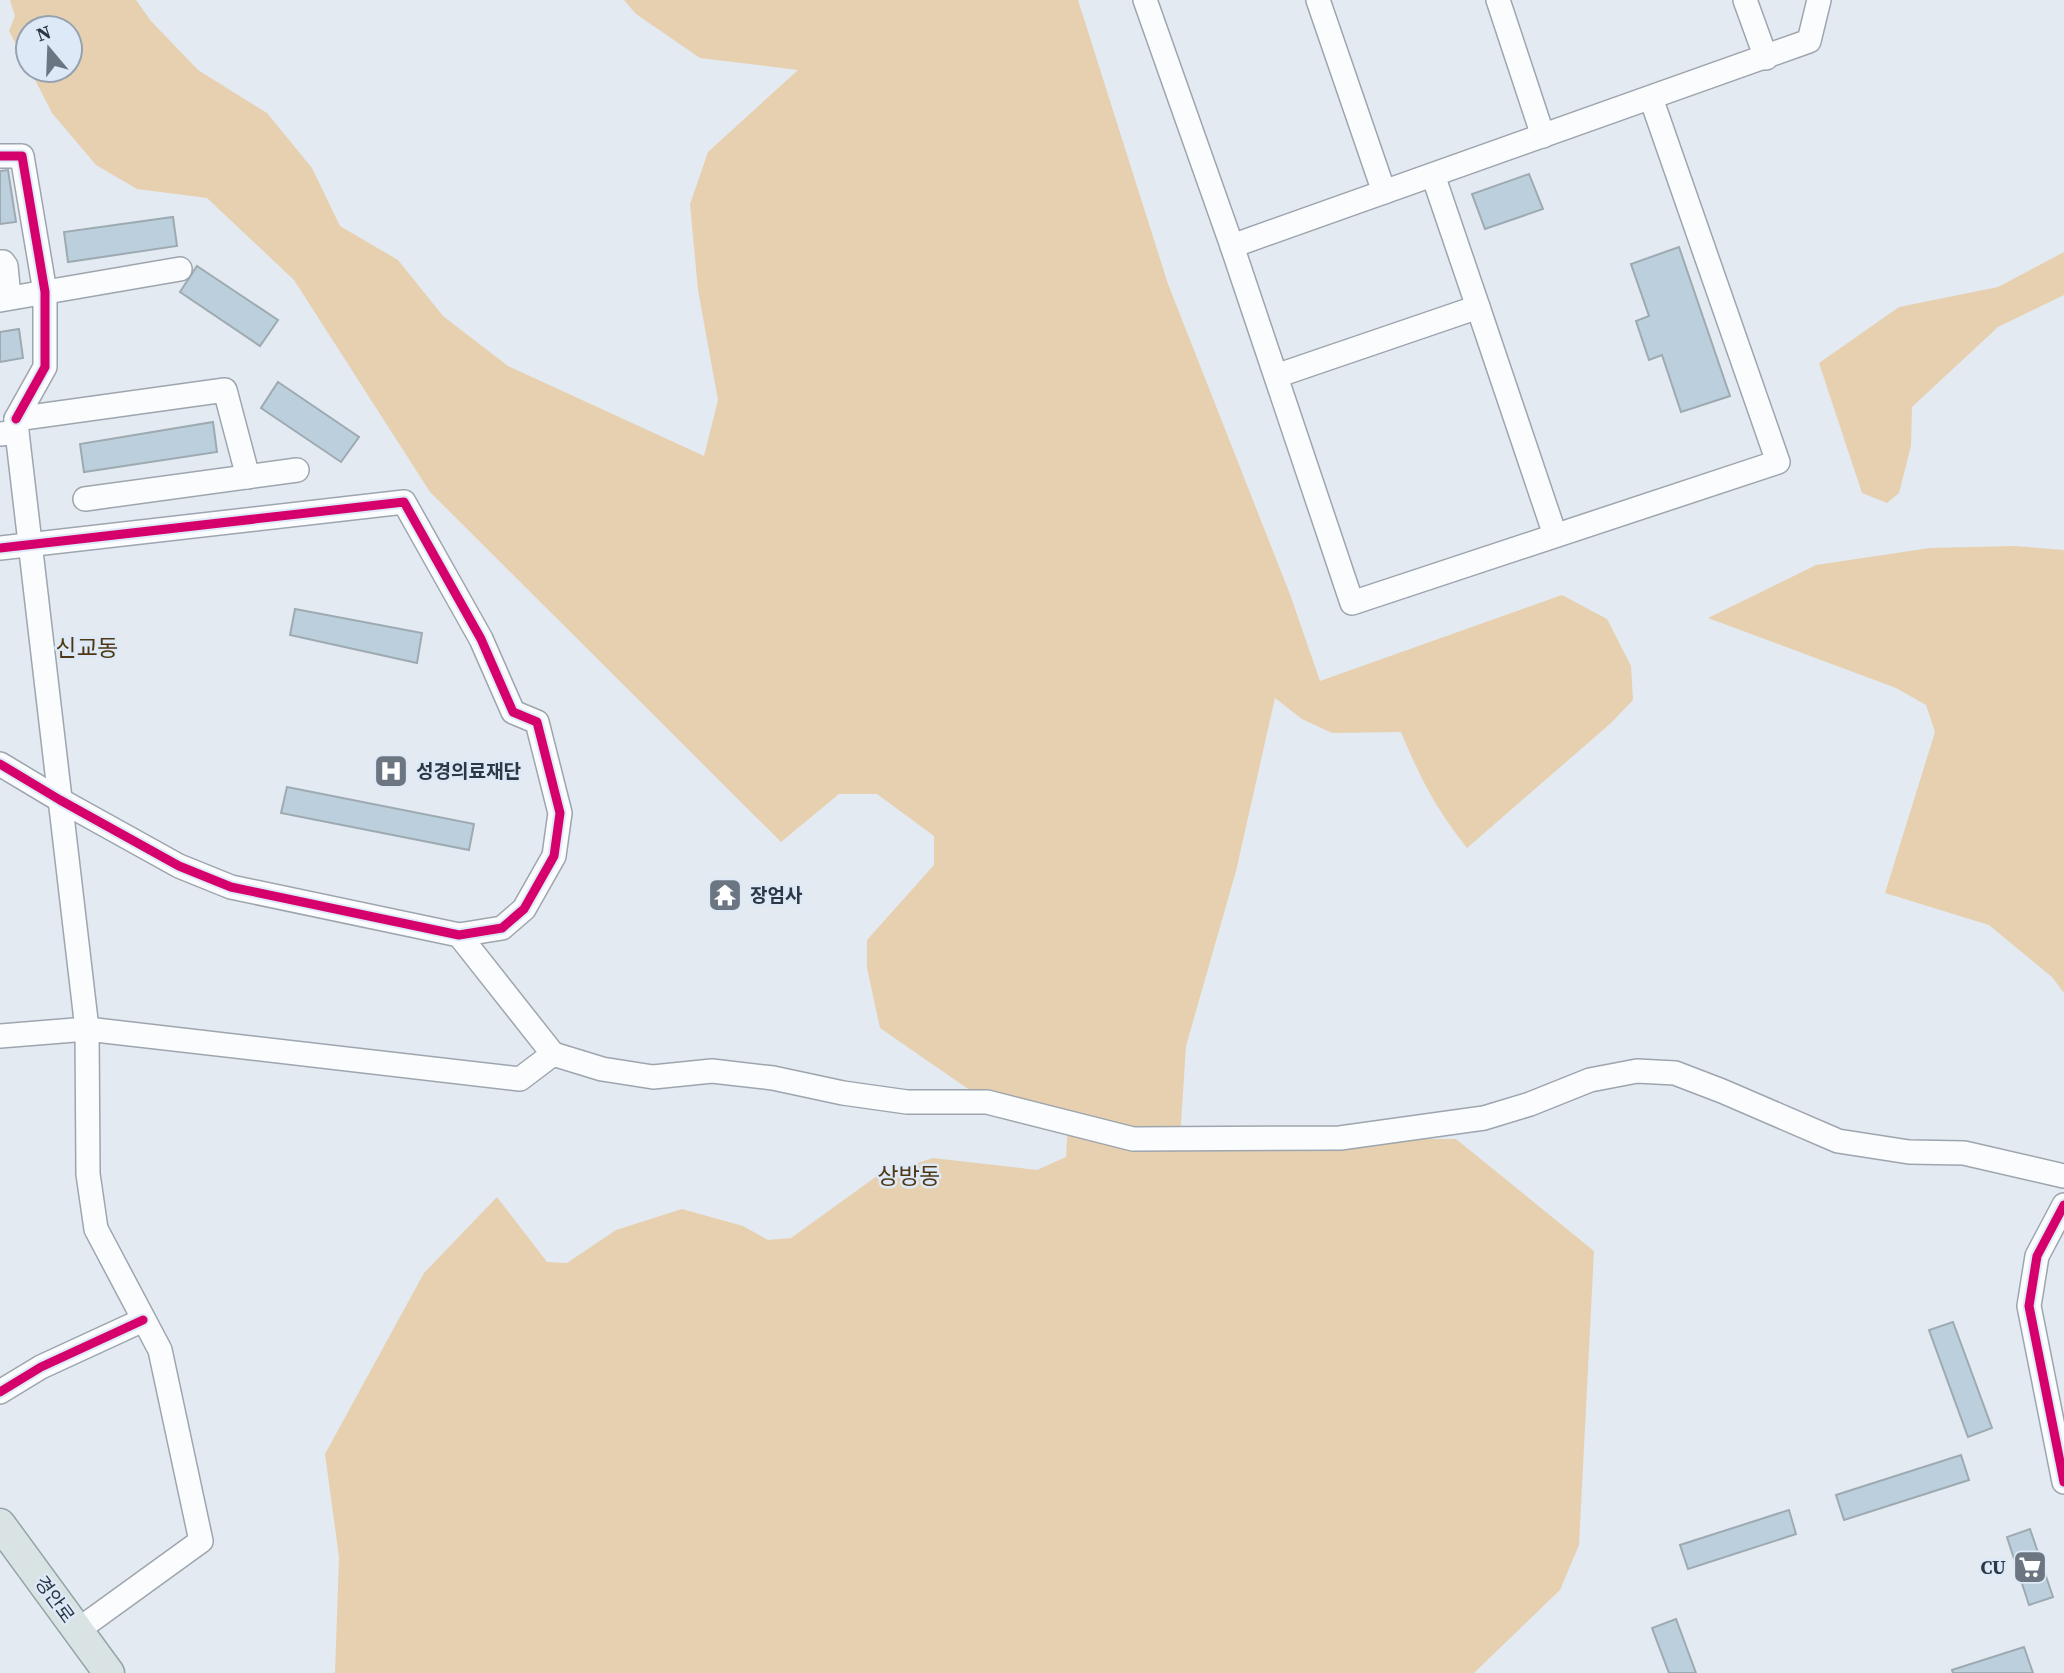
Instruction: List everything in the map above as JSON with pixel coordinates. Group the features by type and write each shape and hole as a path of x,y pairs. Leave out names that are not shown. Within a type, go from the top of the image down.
{"main road":[{"name":"경안로","path":"0,1524 109,1673"}],"street":[{"path":"1145,0 1232,246 1352,603 1778,462 1651,99"},
{"path":"1318,0 1384,192"},
{"path":"1497,0 1543,136"},
{"path":"1745,0 1766,58"},
{"path":"1232,246 1809,41 1819,0"},
{"path":"0,156 22,156 45,292 46,367 11,428 30,546 87,1029 88,1174 96,1229 160,1350 201,1541 78,1630"},
{"path":"1433,175 1555,535"},
{"path":"0,262 6,266 5,299 180,269"},
{"path":"1276,376 1478,307"},
{"path":"11,428 225,390 248,477"},
{"path":"85,499 296,470"},
{"path":"0,548 404,502 481,639 513,712 537,722 560,813 554,856 524,909 502,928 459,935 231,887 179,866 0,764"},
{"path":"459,935 553,1054 602,1069 653,1077 712,1071 773,1078 843,1093 907,1102 987,1102 1133,1139 1340,1138 1485,1118 1530,1104 1590,1080 1637,1071 1675,1073 1838,1141 1909,1152 1964,1153 2064,1176"},
{"path":"0,1036 87,1029 520,1079 553,1054"},
{"path":"2064,1205 2055,1218 2038,1256 2029,1306 2064,1482"},
{"path":"0,1392 41,1367 143,1320"}],"shaded area":[{"path":"10,0 136,0 151,21 198,70 267,113 312,168 340,226 398,260 443,316 508,366 704,456 718,400 698,290 690,204 708,152 798,70 700,58 636,14 624,0 1078,0 1168,284 1291,597 1320,681 1562,595 1607,619 1631,666 1633,700 1611,723 1467,848 1429,793 1401,732 1332,733 1302,719 1275,698 1236,871 1186,1046 1180,1139 1456,1139 1594,1251 1579,1545 1560,1590 1474,1673 335,1673 339,1557 325,1454 424,1273 497,1197 547,1262 567,1263 616,1230 682,1209 743,1226 768,1240 791,1238 877,1176 933,1158 1037,1170 1066,1157 1068,1122 987,1102 880,1028 867,968 867,940 934,865 934,836 877,794 839,794 781,842 430,492 294,280 207,198 137,189 96,165 52,113 37,84 84,84 84,14 14,14"},
{"path":"14,18 14,40 9,31"},
{"path":"2064,252 2064,295 1998,327 1912,407 1911,446 1899,493 1887,503 1862,493 1819,363 1899,307 1998,287"},
{"path":"2015,546 2064,550 2064,993 2052,977 1989,925 1885,893 1935,732 1926,705 1896,688 1708,618 1816,565 1930,548"}],"building":[{"path":"8,170 16,222 0,224 0,171"},
{"path":"1529,174 1543,209 1485,229 1472,194"},
{"path":"173,217 177,246 68,262 64,232"},
{"path":"1679,247 1730,396 1681,412 1662,355 1649,360 1636,321 1649,316 1631,264"},
{"path":"197,266 278,320 260,346 180,292"},
{"path":"19,329 23,358 0,362 0,332"},
{"path":"278,382 359,437 341,462 261,408"},
{"path":"213,422 217,452 84,472 80,444"},
{"path":"295,609 422,633 417,663 290,635"},
{"path":"287,787 474,824 469,850 281,813"},
{"path":"1953,1322 1992,1428 1968,1437 1929,1330"},
{"path":"1961,1455 1969,1480 1844,1520 1836,1495"},
{"path":"1789,1510 1796,1534 1688,1569 1680,1545"},
{"name":"CU","path":"2030,1529 2053,1597 2029,1605 2007,1537"},
{"path":"1676,1619 1696,1673 1669,1673 1652,1628"},
{"path":"2024,1647 2033,1673 1953,1673 1952,1670"}],"cycle path":[{"path":"0,156 22,156 45,292 45,367 16,419"},
{"path":"0,548 404,502 481,639 513,712 537,722 560,813 554,856 524,909 502,928 459,935 231,887 179,866 0,764"},
{"path":"2064,1205 2037,1256 2029,1306 2064,1482"},
{"path":"0,1392 41,1367 143,1320"}],"place":[{"name":"성경의료재단","path":"391,771"},
{"name":"장엄사","path":"725,895"},
{"name":"CU","path":"2030,1567"}],"district":[{"name":"신교동","path":"87,648"},
{"name":"상방동","path":"909,1176"}]}
